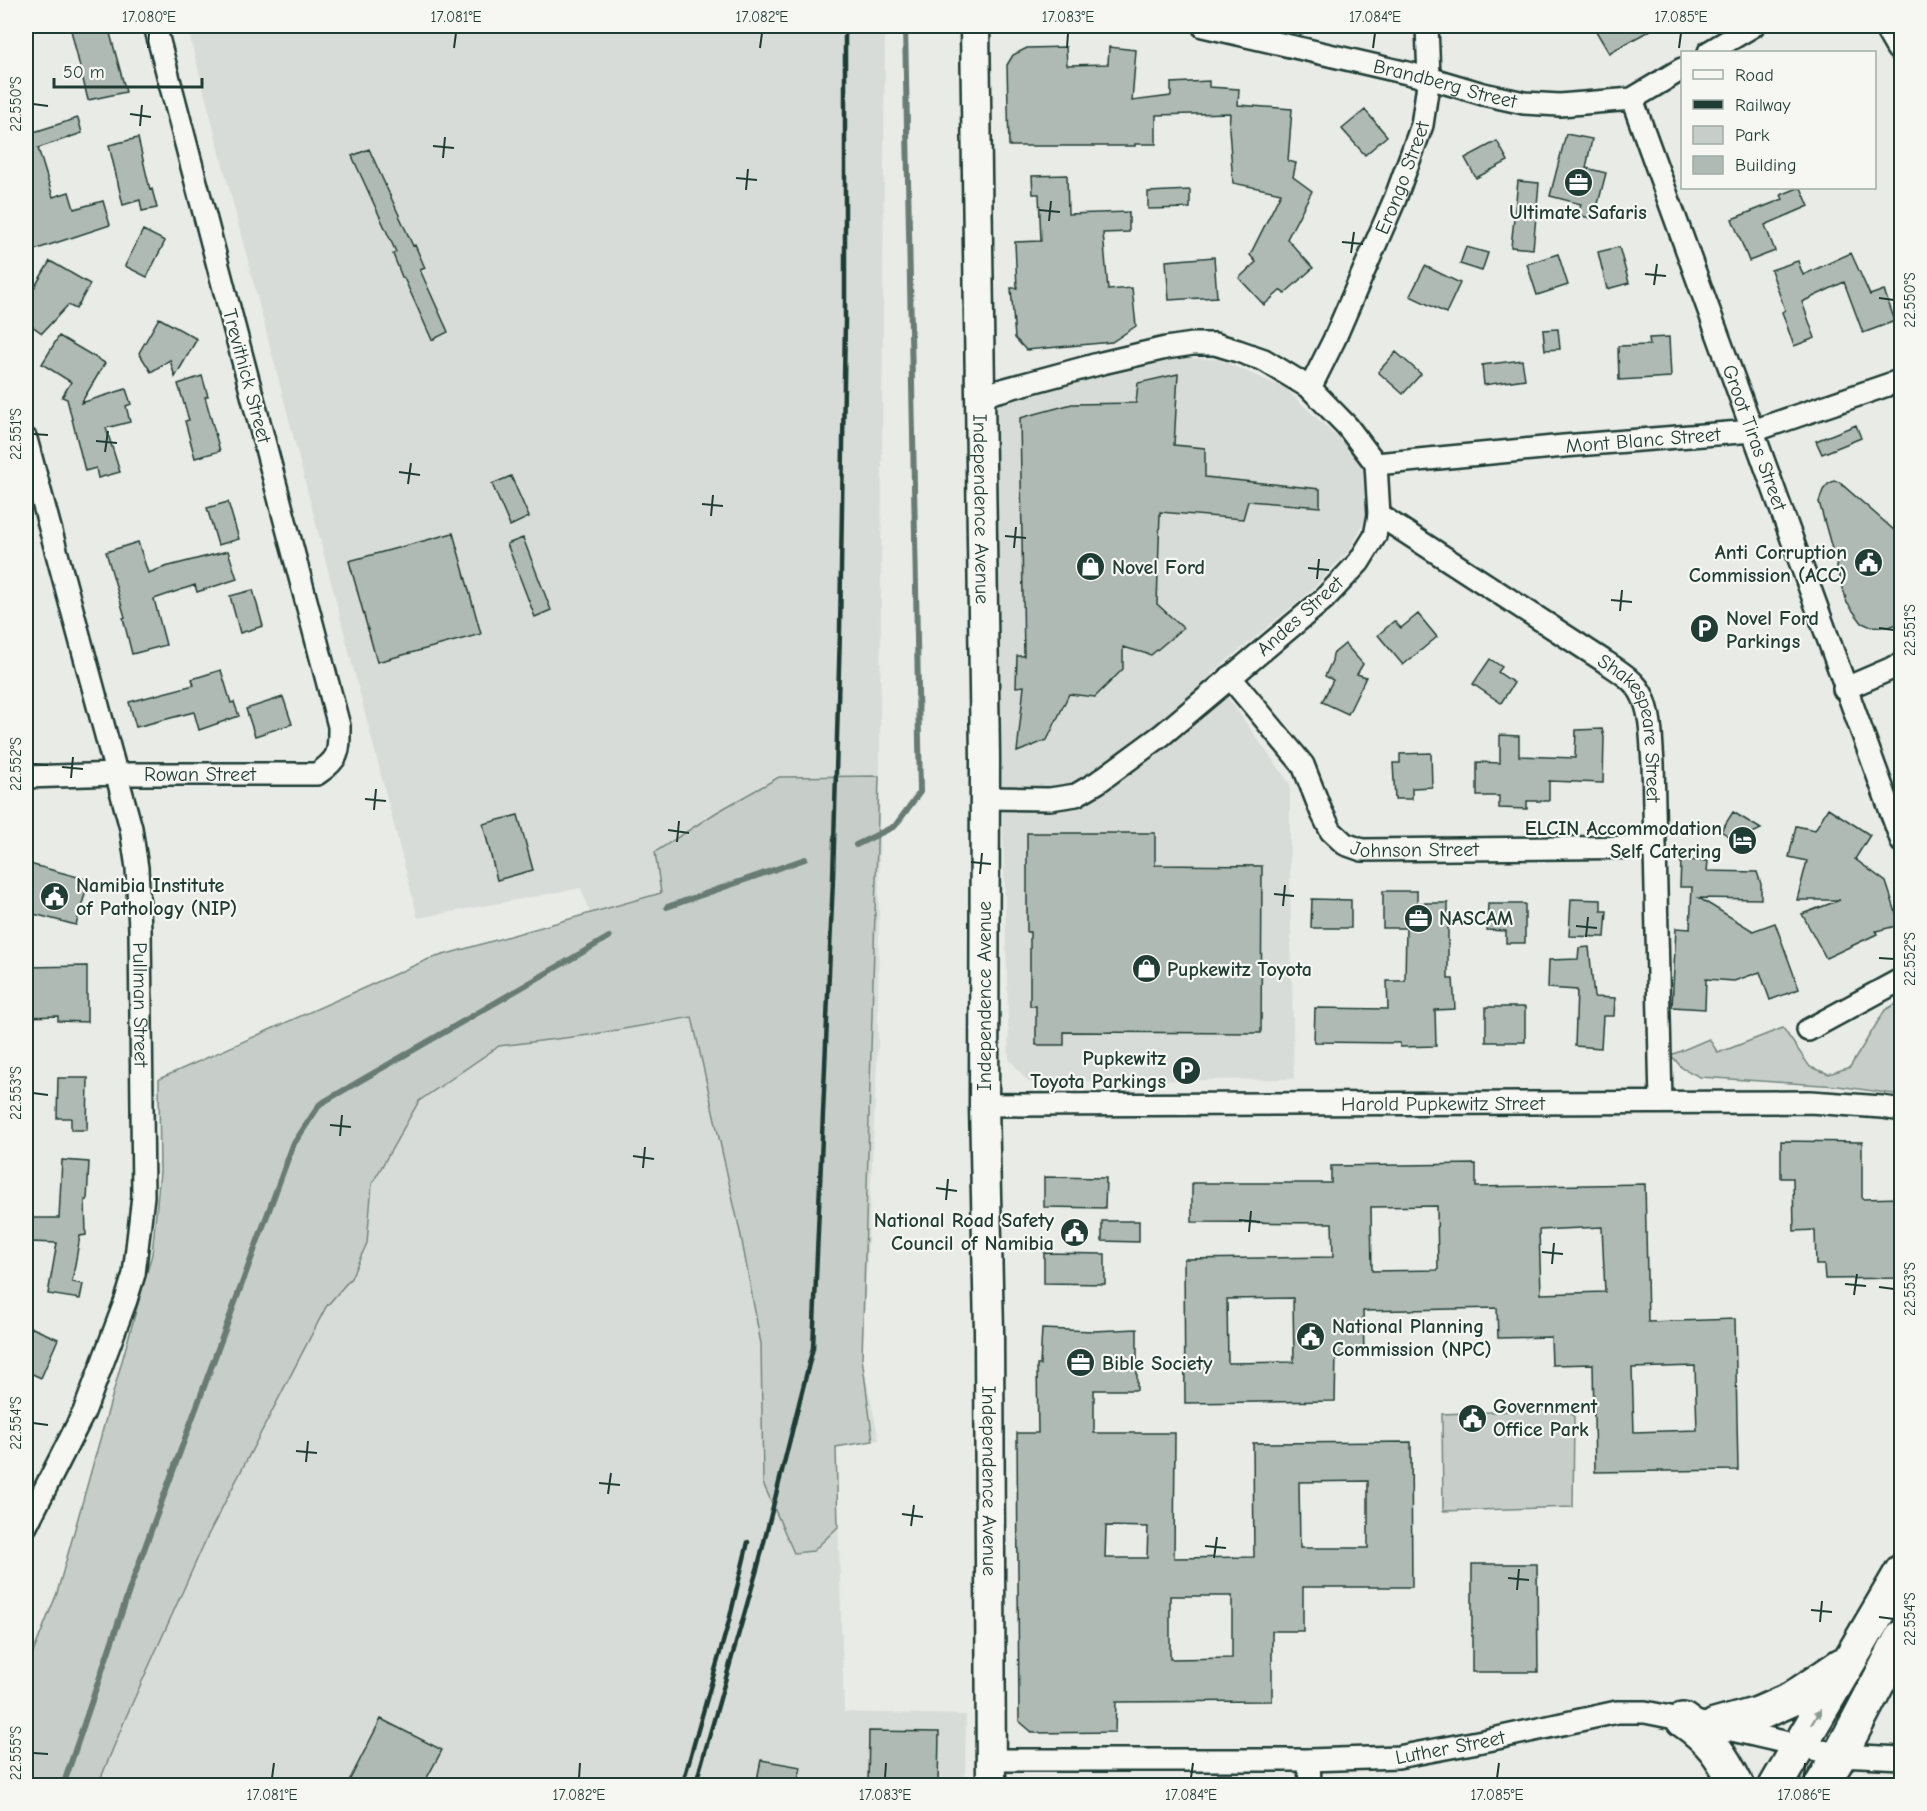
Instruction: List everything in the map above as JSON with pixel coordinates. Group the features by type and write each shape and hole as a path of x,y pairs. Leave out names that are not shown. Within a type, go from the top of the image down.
{"main road":[{"name":"Independence Avenue","path":"975,26 984,798 984,1105 989,1331 991,1772"},
{"path":"1891,26 1902,45"},
{"path":"1776,1785 1902,1572"},
{"path":"1821,1785 1840,1755 1902,1637"},
{"path":"1715,1726 1758,1714 1792,1699 1851,1659"},
{"path":"1683,1720 1699,1731 1723,1757 1737,1785"}],"street":[{"name":"Trevithick Street","path":"155,26 339,726"},
{"name":"Brandberg Street","path":"1203,26 1429,78 1524,103 1571,105 1632,99 1681,70"},
{"name":"Erongo Street","path":"1310,388 1334,340 1395,199 1422,125 1429,78 1427,26"},
{"path":"1711,51 1753,26"},
{"name":"Groot Tiras Street","path":"1632,99 1844,689 1902,842"},
{"path":"980,396 1166,348 1215,344 1264,360 1310,388 1347,426 1376,464"},
{"name":"Mont Blanc Street","path":"1376,464 1753,431 1902,380"},
{"name":"Pullman Street","path":"26,439 118,774 133,838 140,928 142,1210 134,1274 126,1300 84,1412 26,1526"},
{"name":"Andes Street","path":"984,798 1050,799 1076,795 1098,782 1162,735 1324,599 1359,562 1375,536 1379,515 1376,464"},
{"name":"Shakespeare Street","path":"1379,515 1601,659 1627,677 1642,695 1649,717 1653,763 1661,1102"},
{"path":"1844,689 1902,664"},
{"name":"Johnson Street","path":"1230,677 1303,765 1331,831 1345,844 1362,850 1655,847"},
{"name":"Rowan Street","path":"26,777 118,774 317,774 332,764 339,748 339,726"},
{"path":"1808,1030 1902,979"},
{"name":"Harold Pupkewitz Street","path":"984,1105 1810,1102 1902,1110"},
{"name":"Luther Street","path":"991,1772 1398,1756 1488,1740 1617,1712 1645,1712 1840,1755 1902,1758"},
{"path":"1309,1760 1310,1785"}],"shaded area":[{"path":"187,26 885,26 878,1045 862,1358 879,1440 836,1447 844,1712 966,1715 965,1785 60,1786 314,1118 597,933 581,888 418,918"},
{"path":"1184,358 1218,359 1285,388 1366,464 1366,518 1352,547 1311,591 1211,674 1290,784 1294,1079 1028,1082 1009,1059 992,402"}],"green space":[{"path":"879,776 862,1358 873,1441 836,1447 838,1527 813,1551 794,1553 763,1483 761,1344 741,1236 692,1017 589,1035 499,1046 419,1101 372,1184 367,1243 351,1278 326,1307 208,1535 98,1785 27,1785 29,1663 57,1593 152,1254 160,1172 159,1079 429,959 661,893 655,852 717,812 779,777"},
{"path":"1901,1001 1901,1095 1838,1086 1700,1077 1682,1068 1671,1055 1709,1039 1718,1053 1783,1028 1810,1067 1829,1074 1850,1067 1885,1010"},
{"path":"1566,1409 1574,1416 1573,1507 1443,1511 1442,1414"}],"building":[{"path":"70,26 108,26 126,92 88,100"},
{"path":"1593,26 1658,26 1609,53"},
{"path":"1066,47 1067,65 1108,64 1109,47 1136,50 1132,101 1171,96 1171,83 1209,81 1209,87 1239,89 1238,105 1292,109 1288,161 1296,163 1293,177 1312,191 1287,239 1313,268 1284,294 1281,290 1264,305 1239,278 1256,262 1250,255 1281,193 1233,183 1230,113 1156,115 1156,144 1009,146 1007,65 1013,55 1027,48"},
{"path":"1365,110 1387,136 1365,155 1342,129"},
{"path":"30,118 34,132 78,118 82,133 38,148 53,197 69,192 74,209 103,201 110,225 31,251 26,234 26,119"},
{"path":"1566,134 1592,139 1586,168 1606,173 1594,219 1578,215 1581,204 1550,196"},
{"path":"138,138 150,190 152,189 157,208 142,211 140,200 123,205 109,145"},
{"path":"1497,141 1508,161 1476,178 1465,158"},
{"path":"369,149 425,268 420,270 448,332 432,340 402,277 393,254 396,252 352,156"},
{"path":"1067,175 1068,214 1129,212 1129,232 1103,233 1108,290 1132,288 1136,326 1112,342 1026,350 1015,338 1011,288 1017,288 1015,242 1041,241 1039,194 1033,194 1032,176"},
{"path":"1518,181 1539,183 1533,249 1511,247"},
{"path":"1801,189 1809,206 1765,225 1775,251 1749,261 1732,219 1783,199 1781,195"},
{"path":"1190,190 1190,208 1148,209 1148,192"},
{"path":"143,230 165,241 147,277 125,266"},
{"path":"1466,247 1488,253 1482,271 1460,264"},
{"path":"1619,247 1629,283 1607,289 1598,252"},
{"path":"1851,253 1870,295 1884,290 1895,321 1863,333 1844,282 1802,302 1815,338 1794,346 1782,312 1785,310 1771,270 1798,261 1803,275"},
{"path":"1558,254 1568,285 1537,295 1527,264"},
{"path":"1214,257 1217,297 1169,300 1166,261"},
{"path":"50,261 90,284 76,309 68,305 42,333 28,323 26,307 31,293"},
{"path":"1425,266 1460,283 1446,313 1410,296"},
{"path":"159,318 197,339 175,377 170,360 151,372 139,353"},
{"path":"1558,329 1560,349 1545,350 1543,330"},
{"path":"59,336 105,363 81,403 126,389 131,404 126,406 130,422 106,428 120,472 98,478 96,468 85,471 67,399 62,397 71,382 42,364"},
{"path":"1669,337 1671,377 1619,380 1618,346 1650,345 1649,338"},
{"path":"1396,352 1421,374 1403,394 1378,372"},
{"path":"1522,360 1525,379 1484,385 1482,365"},
{"name":"Novel Ford","path":"1178,374 1174,445 1205,448 1205,477 1320,489 1320,507 1248,501 1243,519 1160,512 1157,604 1183,628 1151,655 1123,647 1123,669 1095,697 1069,694 1047,740 1017,752 1024,686 1016,687 1017,656 1024,656 1020,418 1072,404 1136,403 1138,383"},
{"path":"202,376 208,396 205,397 220,451 195,458 185,421 189,420 178,384"},
{"path":"1856,425 1861,438 1822,454 1816,441"},
{"path":"511,476 529,517 510,526 492,484"},
{"name":"Anti Corruption Commission (ACC)","path":"1834,481 1839,482 1902,537 1902,622 1889,627 1869,626 1862,623 1847,603 1819,502 1823,490"},
{"path":"228,502 239,539 218,545 207,508"},
{"path":"453,533 481,634 377,662 349,561"},
{"path":"523,538 551,610 535,617 507,544"},
{"path":"138,542 148,573 228,551 237,579 197,592 195,585 154,599 166,645 132,654 123,618 125,617 106,552"},
{"path":"253,590 263,626 240,633 230,596"},
{"path":"1418,614 1437,637 1403,665 1378,635 1394,621 1401,628"},
{"path":"1345,644 1363,664 1357,674 1366,677 1348,714 1322,702 1333,680 1325,676 1333,654"},
{"path":"1490,659 1502,667 1498,672 1514,683 1501,703 1473,684"},
{"path":"221,670 231,703 234,702 239,716 199,730 194,712 136,727 129,702 194,685 192,679"},
{"path":"283,697 292,724 255,736 246,709"},
{"path":"1602,729 1604,737 1603,783 1549,781 1549,801 1527,801 1527,809 1499,808 1499,796 1477,796 1477,762 1500,763 1500,735 1519,736 1519,756 1575,758 1576,730"},
{"path":"1431,753 1432,787 1412,788 1412,799 1395,799 1393,763 1400,763 1400,754"},
{"path":"1828,808 1870,835 1855,859 1886,882 1900,925 1876,931 1877,934 1826,958 1802,914 1840,900 1797,900 1807,861 1789,857 1796,826 1815,830"},
{"path":"1733,812 1761,829 1736,841 1721,831"},
{"path":"518,815 533,870 497,880 483,824"},
{"name":"Pupkewitz Toyota","path":"1027,833 1155,833 1155,865 1262,866 1261,1033 1064,1032 1064,1045 1036,1045 1036,1006 1030,1006"},
{"path":"1681,860 1708,861 1707,871 1757,872 1761,884 1761,899 1699,898 1753,931 1775,923 1799,989 1770,1000 1760,972 1734,981 1706,979 1705,1009 1672,1007 1676,928 1690,929 1692,887 1680,887"},
{"name":"Namibia Institute of Pathology (NIP)","path":"26,863 89,880 76,925 26,912"},
{"path":"1383,891 1417,891 1417,903 1448,903 1448,979 1453,979 1455,1009 1435,1010 1436,1046 1400,1047 1400,1043 1314,1042 1315,1008 1388,1009 1387,981 1405,981 1406,928 1383,928"},
{"path":"1312,899 1351,900 1351,928 1311,928"},
{"path":"1571,899 1601,900 1601,911 1607,911 1605,937 1569,936"},
{"path":"1488,904 1525,904 1525,943 1506,943 1506,931 1487,930"},
{"path":"1589,947 1594,997 1615,998 1614,1016 1603,1016 1601,1048 1575,1046 1577,990 1548,988 1549,960 1578,959 1579,948"},
{"path":"87,966 87,1022 58,1021 58,1016 26,1017 26,967"},
{"path":"1486,1007 1525,1007 1525,1042 1486,1042"},
{"path":"58,1078 88,1078 87,1130 71,1130 71,1118 57,1118"},
{"path":"1781,1141 1862,1142 1862,1199 1902,1198 1902,1278 1825,1279 1824,1265 1816,1265 1815,1230 1794,1231 1793,1178 1781,1178"},
{"path":"62,1160 89,1162 87,1200 85,1200 86,1235 80,1236 72,1282 83,1284 80,1299 48,1294 57,1243 29,1242 29,1218 59,1218"},
{"path":"1476,1164 1476,1187 1645,1184 1648,1322 1735,1319 1738,1470 1595,1472 1593,1364 1552,1365 1551,1337 1498,1338 1497,1308 1363,1311 1364,1354 1336,1354 1335,1401 1185,1403 1184,1259 1333,1257 1332,1223 1192,1222 1192,1183 1331,1183 1331,1166","holes":["1437,1206 1438,1270 1372,1271 1371,1207","1602,1227 1605,1292 1541,1294 1539,1230","1293,1298 1294,1362 1228,1363 1227,1299","1695,1366 1697,1430 1634,1432 1632,1368"]},
{"path":"1044,1177 1106,1178 1105,1208 1044,1207"},
{"path":"1102,1221 1139,1221 1139,1242 1102,1241"},
{"path":"1044,1253 1105,1254 1105,1284 1044,1283"},
{"path":"30,1327 58,1339 41,1378 26,1371 26,1337"},
{"path":"1042,1329 1093,1331 1137,1329 1137,1390 1094,1390 1094,1433 1175,1433 1174,1558 1254,1557 1253,1443 1411,1442 1412,1587 1303,1587 1303,1631 1272,1631 1272,1701 1116,1702 1115,1732 1033,1733 1019,1721 1017,1433 1038,1433 1037,1365 1040,1365","holes":["1368,1481 1368,1548 1300,1548 1299,1482","1106,1526 1148,1527 1147,1558 1105,1558","1170,1596 1232,1596 1232,1658 1170,1659"]},
{"path":"1472,1564 1537,1564 1538,1672 1472,1672"},
{"path":"381,1719 442,1750 423,1785 347,1785"},
{"path":"869,1731 939,1732 938,1785 868,1785"},
{"path":"761,1760 801,1767 797,1785 756,1785"}],"waterway":[{"path":"856,845 895,826 920,792 905,26"},
{"path":"667,907 805,859"},
{"path":"63,1786 131,1585 293,1145 320,1104 609,937"}],"railway":[{"path":"695,1786 758,1566 813,1348 833,879 840,631 845,320 845,26"},
{"path":"682,1786 729,1621 748,1542"}],"place":[{"name":"Ultimate Safaris","path":"1578,182"},
{"name":"Anti Corruption Commission (ACC)","path":"1868,563"},
{"name":"Novel Ford","path":"1091,567"},
{"name":"Novel Ford Parkings","path":"1705,629"},
{"name":"ELCIN Accommodation Self Catering","path":"1743,840"},
{"name":"Namibia Institute of Pathology (NIP)","path":"55,896"},
{"name":"NASCAM","path":"1418,918"},
{"name":"Pupkewitz Toyota","path":"1146,969"},
{"name":"Pupkewitz Toyota Parkings","path":"1187,1070"},
{"name":"National Road Safety Council of Namibia","path":"1075,1232"},
{"name":"National Planning Commission (NPC)","path":"1311,1337"},
{"name":"Bible Society","path":"1081,1363"},
{"name":"Government Office Park","path":"1472,1418"}]}
